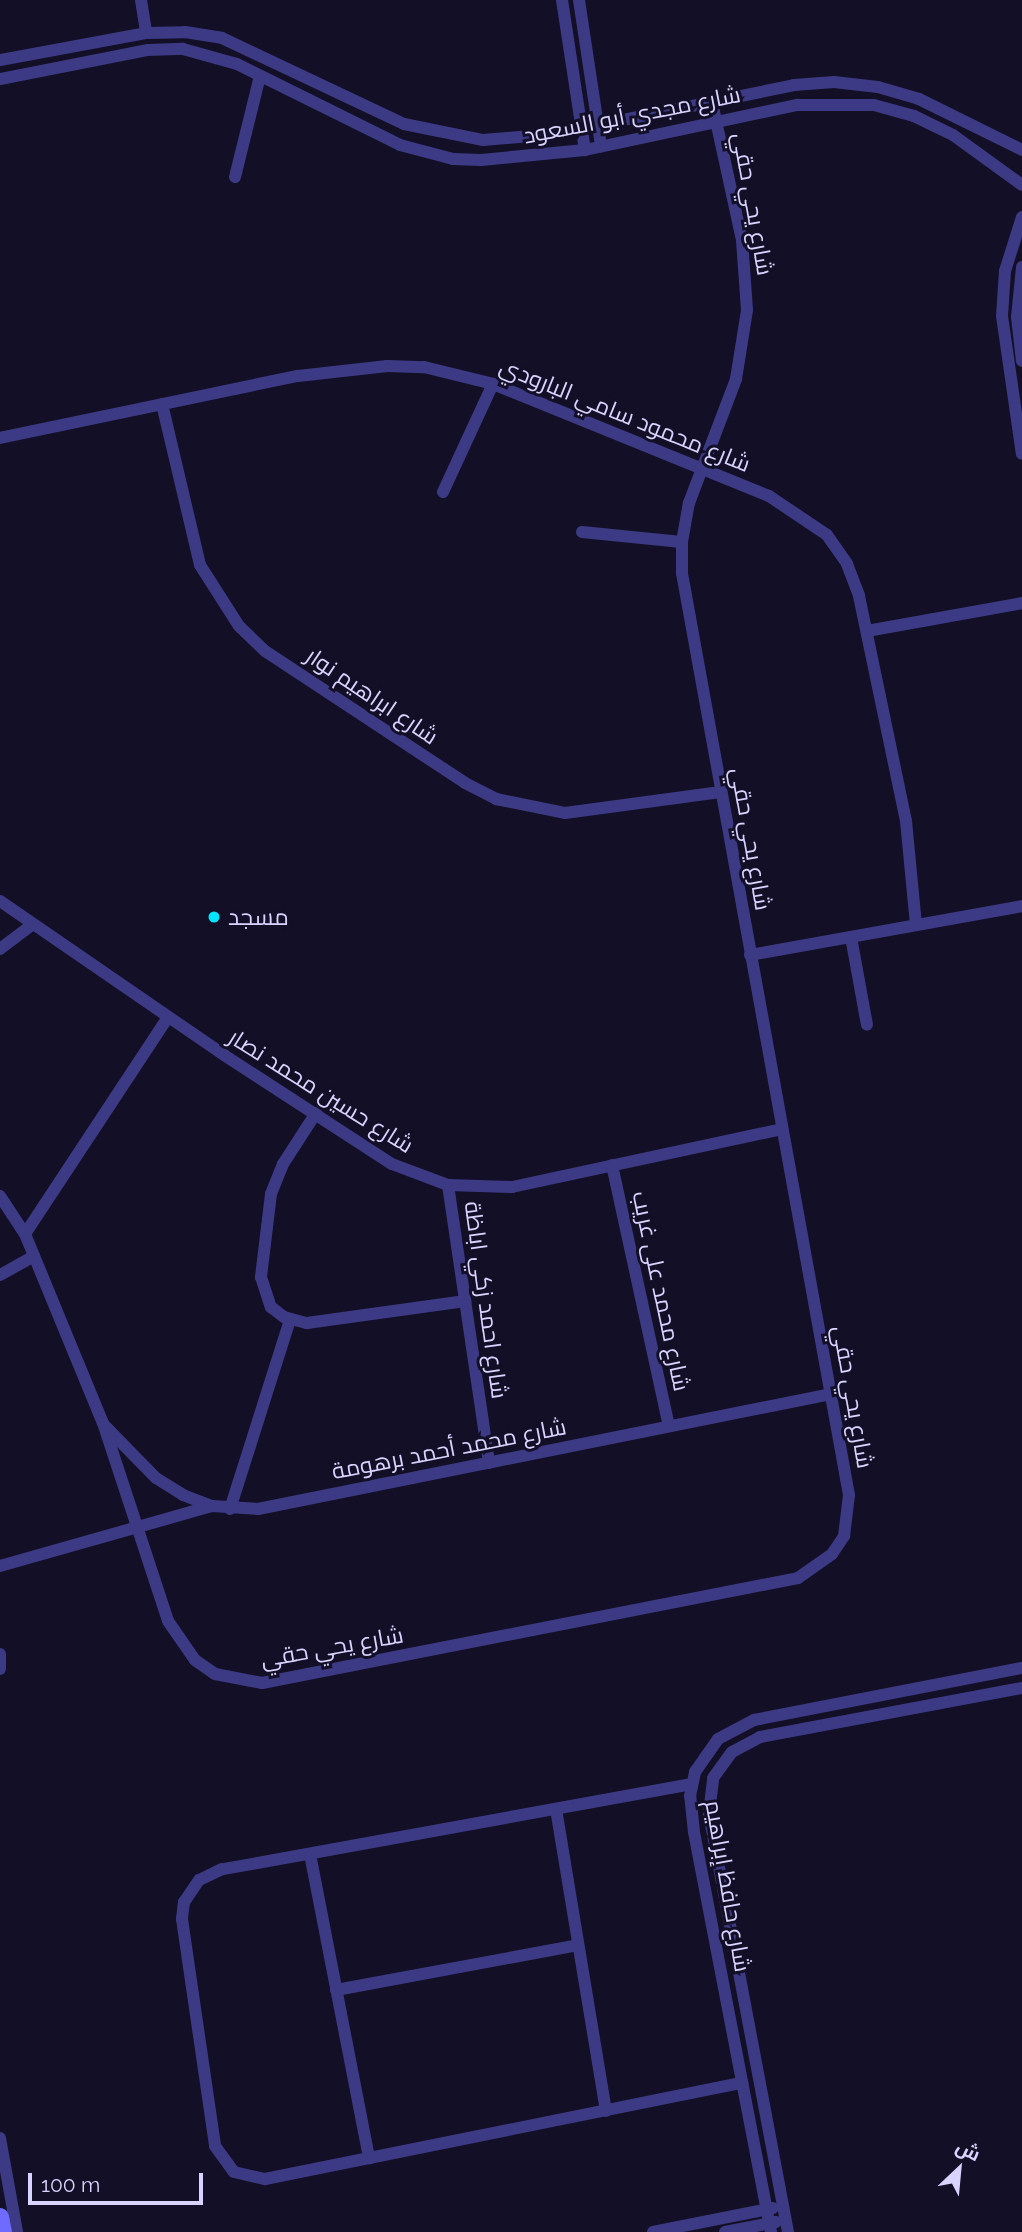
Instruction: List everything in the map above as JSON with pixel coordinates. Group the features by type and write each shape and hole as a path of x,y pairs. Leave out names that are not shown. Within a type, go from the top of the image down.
{"street":[{"path":"141,0 146,33"},
{"path":"562,0 585,149"},
{"path":"579,0 601,146"},
{"name":"شارع مجدي أبو السعود","path":"0,60 146,33 185,32 222,38 379,114 430,132 483,140 581,130 794,85 834,82 878,87 960,116 1018,148"},
{"name":"شارع مجدي أبو السعود","path":"0,79 148,50 183,49 218,55 426,154 481,160 585,149 797,104 874,105 914,116 1004,168 1022,185"},
{"path":"235,177 260,76"},
{"name":"شارع يحي حقي","path":"0,1196 25,1234 103,1423 135,1527 179,1642 215,1674 262,1683 798,1578 832,1554 849,1516 831,1394 682,573 682,542 689,502 736,379 747,310 742,240 712,102"},
{"path":"1004,168 1013,159 1018,148"},
{"path":"1022,217 1005,271 1002,316 1022,454"},
{"path":"1022,267 1017,317 1022,361"},
{"name":"شارع محمود سامي البارودي","path":"0,438 298,376 387,366 459,373 493,384 769,496 827,535 847,564 867,631 906,821 916,925"},
{"path":"443,492 493,384"},
{"name":"شارع ابراهيم نوار","path":"162,404 182,506 200,565 239,626 265,651 465,783 496,799 565,813 721,792"},
{"path":"582,532 682,542"},
{"path":"867,631 1022,603"},
{"name":"شارع حسين محمد نصار","path":"0,901 168,1017 393,1164 448,1185 512,1187 782,1129"},
{"path":"750,955 1022,906"},
{"path":"0,949 33,924"},
{"path":"850,937 867,1025"},
{"path":"25,1234 168,1017"},
{"path":"316,1113 278,1173 270,1205 261,1284 271,1307 289,1320 315,1322 465,1301"},
{"name":"شارع محمد على غريب","path":"612,1165 669,1426"},
{"name":"شارع احمد زكي اباظة","path":"448,1185 489,1463"},
{"path":"0,1275 34,1256"},
{"path":"230,1509 289,1320"},
{"name":"شارع محمد أحمد برهومة","path":"103,1423 156,1478 212,1506 258,1509 831,1394"},
{"path":"0,1566 212,1506"},
{"path":"0,1654 0,1669"},
{"name":"شارع حافظ إبراهيم","path":"770,2228 691,1812 692,1784 704,1754 735,1728 851,1699 1022,1668"},
{"name":"شارع حافظ إبراهيم","path":"787,2226 709,1813 708,1795 717,1771 732,1752 760,1737 1022,1688"},
{"path":"851,1699 856,1719"},
{"path":"692,1784 214,1871 199,1880 184,1902 182,1919 215,2147 234,2172 257,2179 742,2083"},
{"path":"556,1809 606,2111"},
{"path":"310,1854 369,2158"},
{"path":"713,1934 732,1932"},
{"path":"336,1990 578,1945"},
{"path":"0,2138 17,2232"},
{"path":"653,2232 783,2206"},
{"path":"0,2217 3,2232"},
{"path":"725,2232 787,2226"}],"place":[{"name":"مسجد","path":"214,917"}]}
